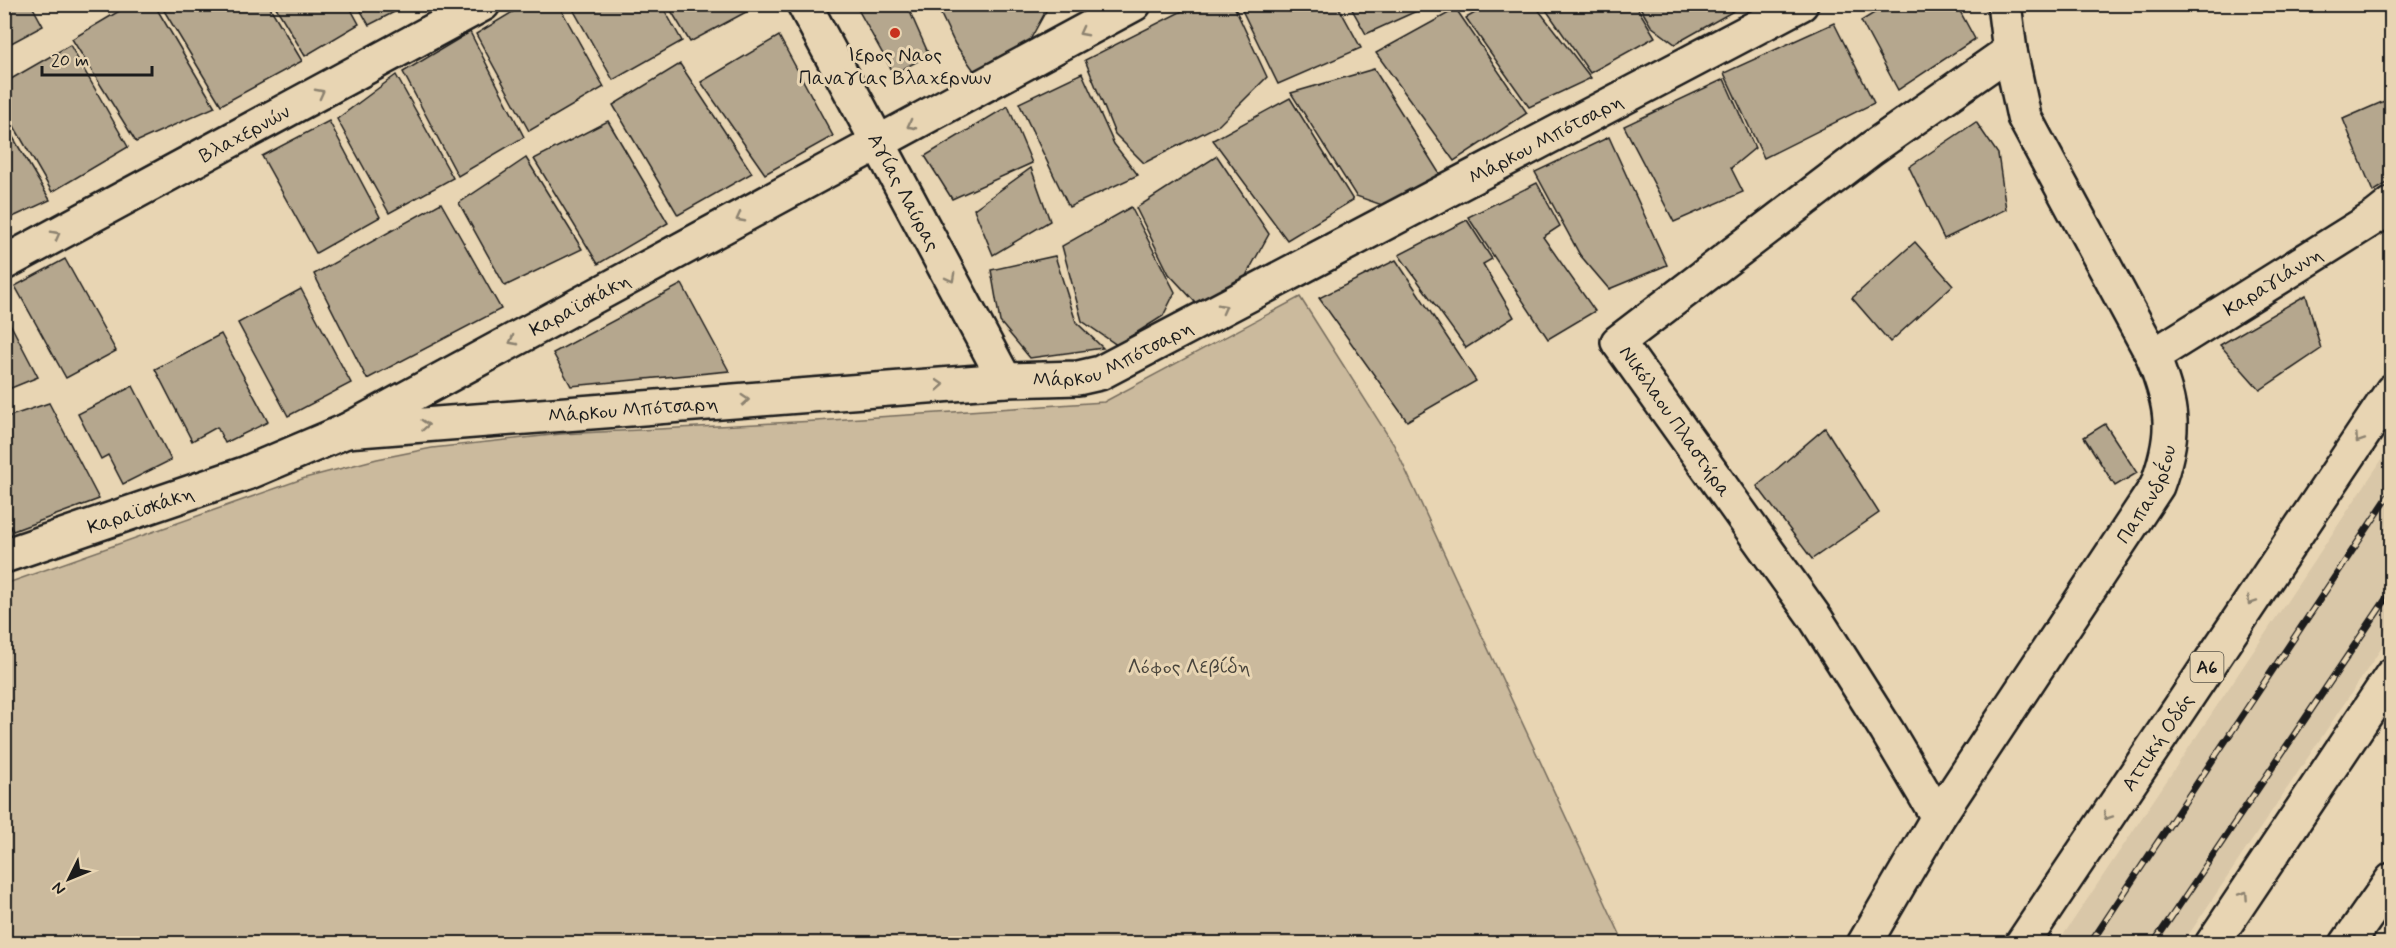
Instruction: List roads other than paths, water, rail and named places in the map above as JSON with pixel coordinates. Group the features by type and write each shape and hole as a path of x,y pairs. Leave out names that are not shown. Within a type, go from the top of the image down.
{"main road":[{"name":"Βλαχερνών","path":"4,263 483,4"},
{"name":"Αγίας Λαύρας","path":"804,4 1005,380"},
{"name":"Καραϊσκάκη","path":"4,556 247,473 346,431 1134,4"},
{"name":"Μάρκου Μπότσαρη","path":"346,431 1005,380 1078,378 1100,373 1801,4"},
{"name":"Παπανδρέου","path":"1864,944 1938,817 2157,486 2166,461 2171,436 2167,394 2153,356 2024,117 2010,51 2004,4"},
{"name":"Νικόλαου Πλαστήρα","path":"1938,817 1816,619 1618,342 1872,148 2010,51"},
{"name":"Καραγιάννη","path":"2153,356 2377,216 2391,204"},
{"name":"Αττική Οδός","path":"2022,944 2391,391"},
{"path":"2212,944 2391,675"},
{"path":"2324,776 2391,691"},
{"path":"2347,944 2391,880"}],"railway":[{"path":"2090,944 2392,491"},
{"path":"2153,944 2392,590"}],"place":[{"name":"Ιερος Ναος Παναγιας Βλαχερνων","path":"895,33"}],"park label":[{"name":"Λόφος Λεβίδη","path":"1189,666"}]}
